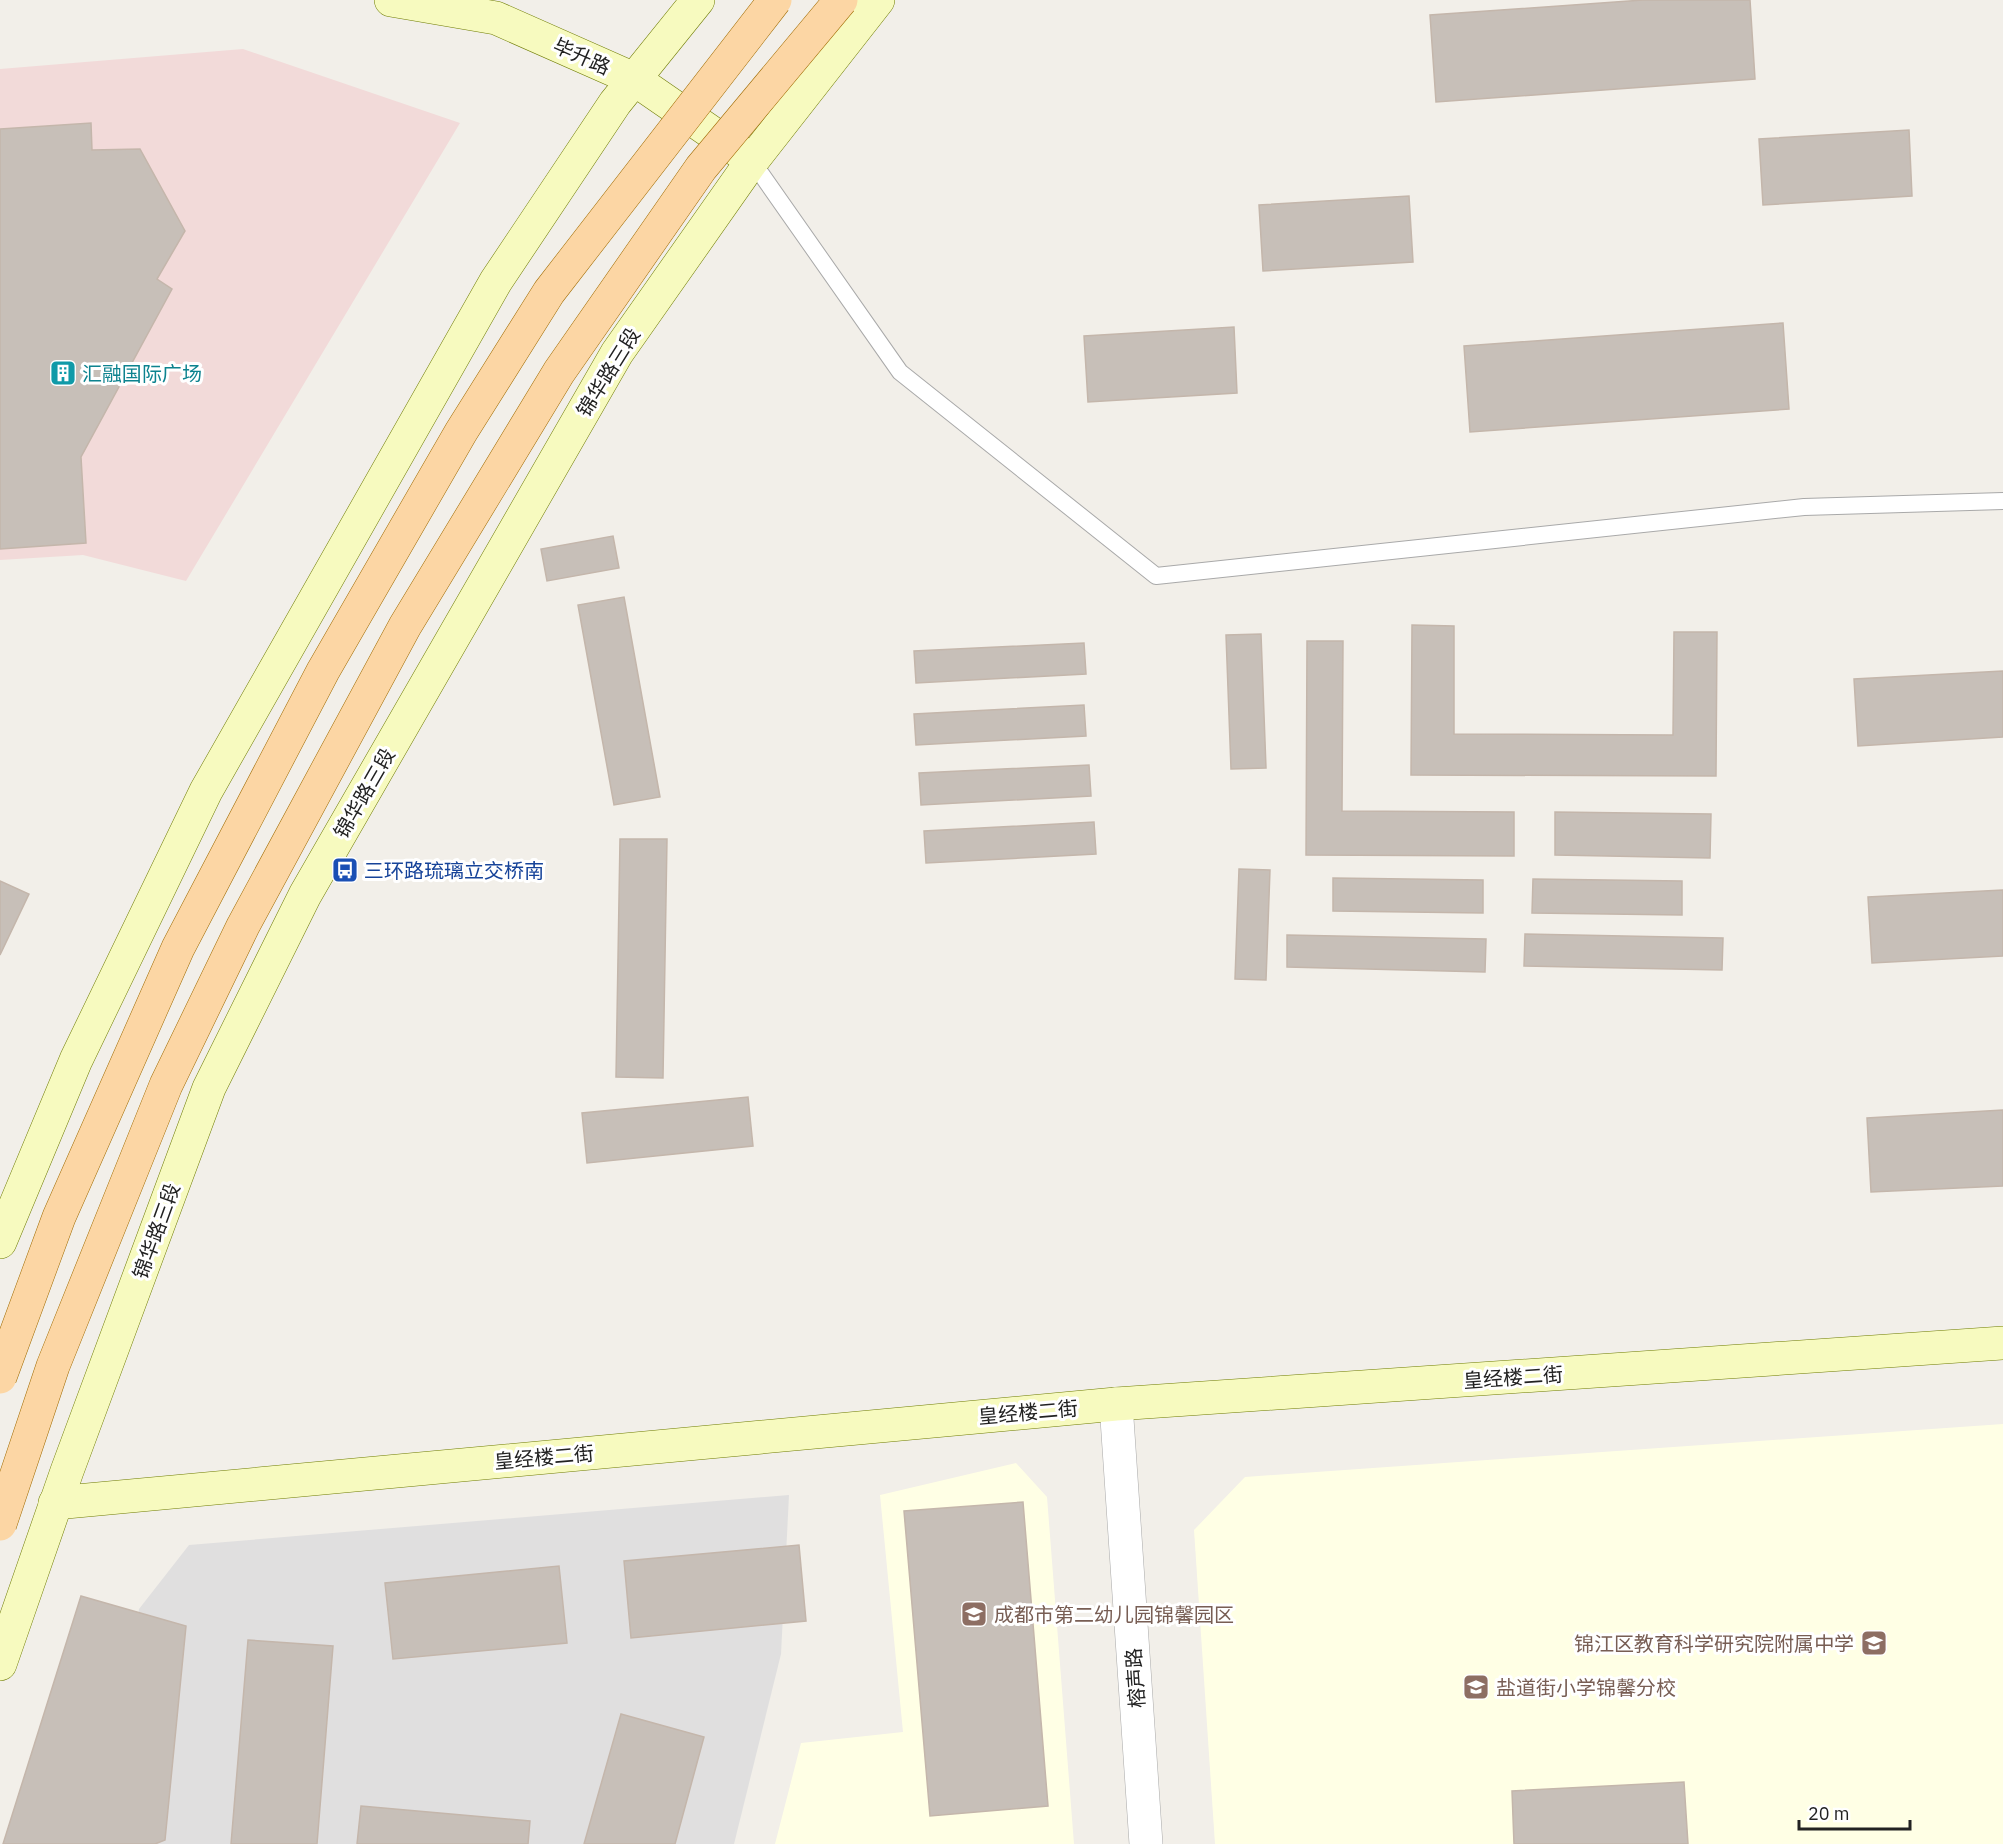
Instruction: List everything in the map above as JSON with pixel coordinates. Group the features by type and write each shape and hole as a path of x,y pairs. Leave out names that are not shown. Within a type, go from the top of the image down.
{"main road":[{"name":"毕升路","path":"391,0 496,18 634,79 752,161"},
{"path":"0,1242 76,1060 206,791 496,281 634,79 698,0"},
{"path":"0,1377 59,1217 178,948 323,671 461,432 549,292 775,0"},
{"path":"0,1524 53,1366 166,1085 243,926 405,626 560,372 688,187 841,0"},
{"name":"锦华路三段","path":"0,1664 55,1503 209,1088 305,895 617,353 752,161 878,0"},
{"name":"皇经楼二街","path":"55,1503 1116,1404 2003,1343"}],"street":[{"name":"榕声路","path":"1116,1404 1146,1844"}],"lane":[{"path":"752,161 900,372 1156,576 1804,507 2003,501"}],"shaded area":[{"name":"汇融国际广场","path":"243,49 460,123 186,581 83,555 0,560 0,69"},
{"name":"盐道街小学锦馨分校","path":"2003,1424 2003,1844 1215,1844 1194,1530 1245,1477"},
{"name":"成都市第二幼儿园锦馨园区","path":"1016,1463 1047,1497 1074,1844 775,1844 801,1743 903,1732 880,1495"},
{"path":"789,1495 781,1654 734,1844 112,1844 139,1609 189,1545"}],"building":[{"path":"1643,0 1750,0 1755,79 1436,102 1430,15"},
{"name":"汇融国际广场","path":"91,123 92,150 140,149 185,231 157,279 172,289 81,457 86,543 0,549 0,129"},
{"path":"1909,130 1912,196 1763,205 1759,139"},
{"path":"1409,196 1413,262 1263,271 1259,205"},
{"path":"1783,323 1789,409 1470,432 1464,346"},
{"path":"1234,327 1237,393 1088,402 1084,336"},
{"path":"613,536 619,568 547,581 541,549"},
{"path":"624,597 660,797 614,805 578,605"},
{"path":"1412,625 1454,626 1454,734 1673,735 1674,632 1717,632 1716,776 1411,775"},
{"path":"1261,634 1266,768 1231,769 1226,635"},
{"path":"1307,641 1343,641 1342,811 1514,812 1514,856 1306,855"},
{"path":"1084,643 1086,674 916,683 914,651"},
{"path":"2003,671 2003,737 1858,746 1854,679"},
{"path":"1084,705 1086,736 916,745 914,714"},
{"path":"1089,765 1091,796 921,805 919,773"},
{"path":"1555,812 1711,814 1710,858 1555,855"},
{"path":"1094,822 1096,854 926,863 924,831"},
{"path":"620,839 667,839 663,1078 616,1077"},
{"path":"1239,869 1270,870 1266,980 1235,979"},
{"path":"1333,878 1483,880 1483,913 1333,911"},
{"path":"1533,879 1682,881 1682,915 1532,913"},
{"path":"0,881 29,894 0,955"},
{"path":"2003,890 2003,956 1872,963 1868,897"},
{"path":"1525,934 1723,938 1722,970 1524,966"},
{"path":"1287,935 1486,939 1485,972 1287,967"},
{"path":"748,1097 753,1146 587,1163 582,1113"},
{"path":"2003,1110 2003,1186 1871,1192 1867,1118"},
{"path":"1023,1502 1048,1806 930,1816 904,1511"},
{"path":"799,1545 806,1621 631,1638 624,1561"},
{"path":"559,1566 567,1643 393,1659 385,1583"},
{"path":"81,1596 186,1626 165,1840 155,1844 3,1844"},
{"path":"248,1640 333,1646 317,1844 231,1844"},
{"path":"621,1714 704,1737 675,1844 584,1844"},
{"path":"1684,1782 1688,1844 1514,1844 1512,1791"},
{"path":"361,1806 530,1821 528,1844 357,1844"}],"place":[{"name":"汇融国际广场","path":"63,373"},
{"name":"三环路琉璃立交桥南","path":"345,870"},
{"name":"成都市第二幼儿园锦馨园区","path":"974,1614"},
{"name":"锦江区教育科学研究院附属中学","path":"1874,1643"},
{"name":"盐道街小学锦馨分校","path":"1476,1687"}]}
